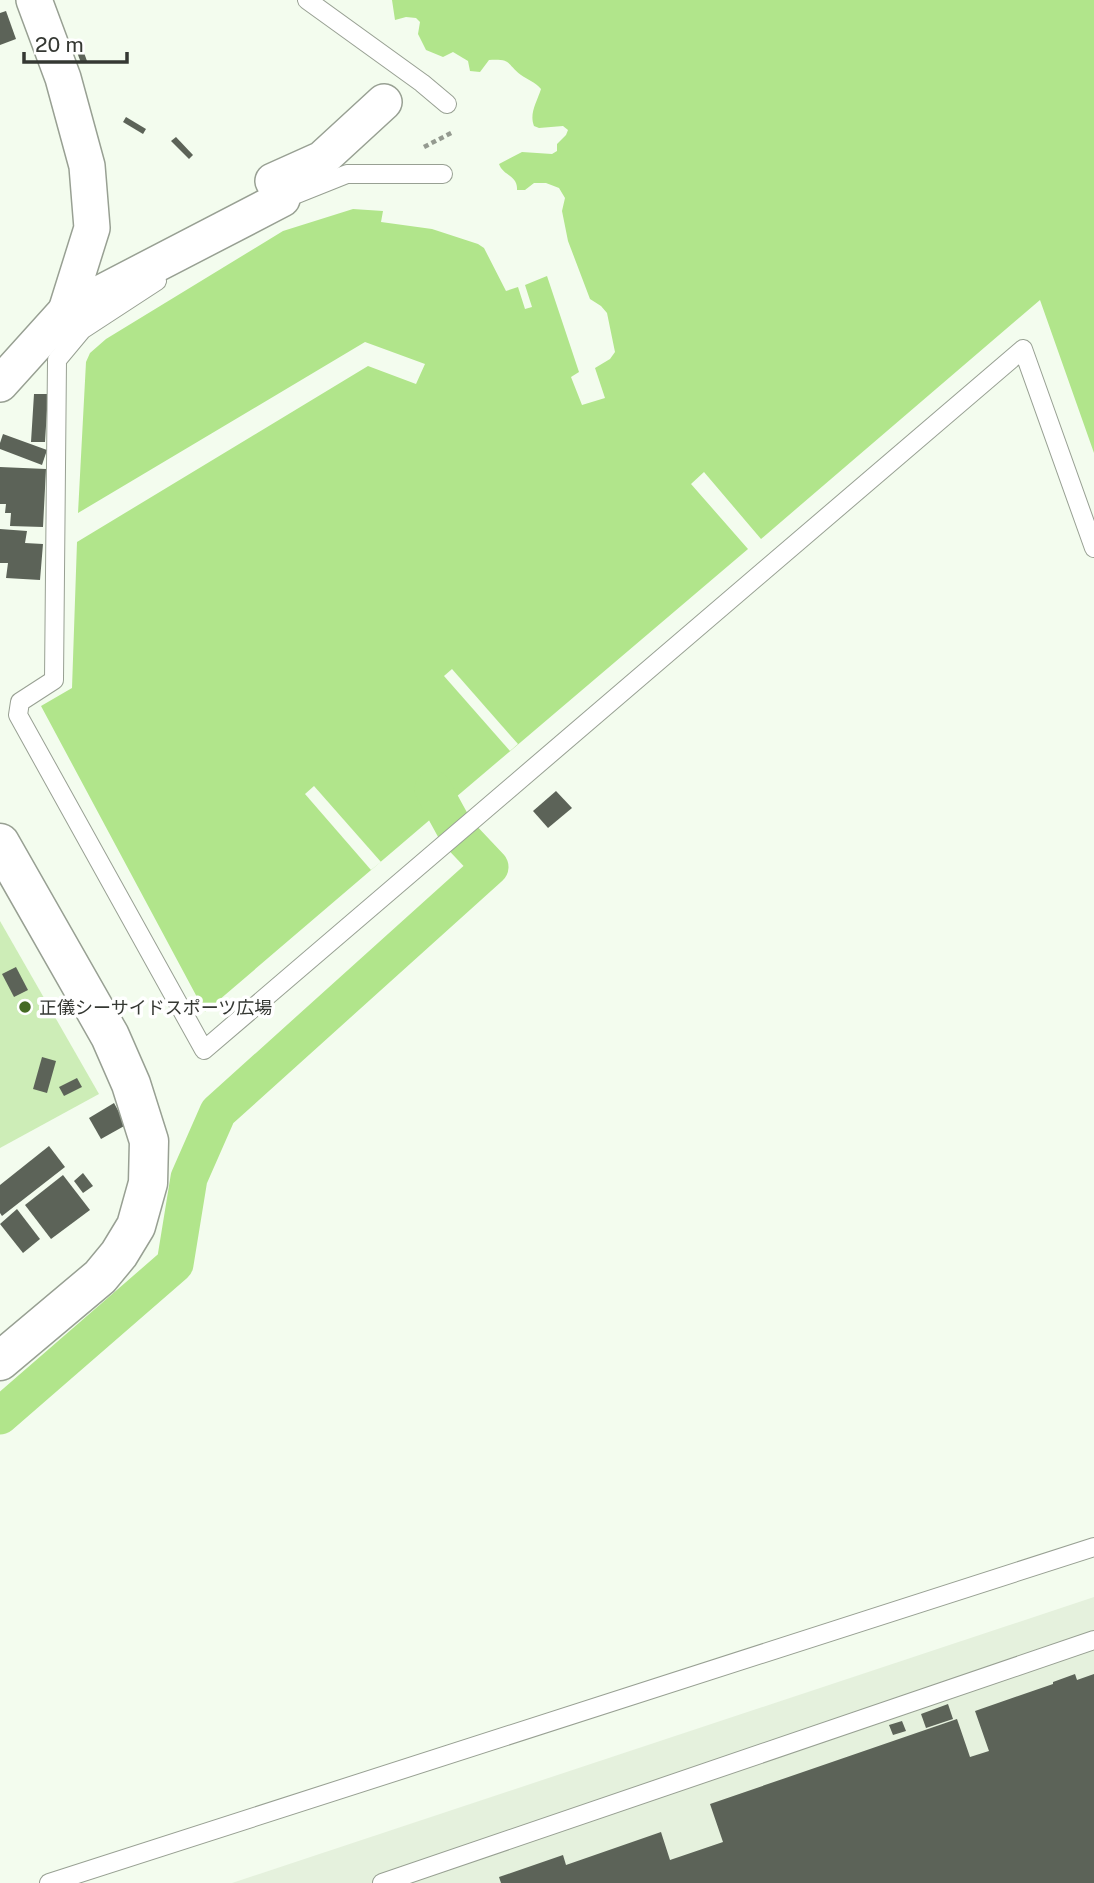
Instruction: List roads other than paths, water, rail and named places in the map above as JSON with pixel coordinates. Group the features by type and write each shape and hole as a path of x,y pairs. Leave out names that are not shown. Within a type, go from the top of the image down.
{"street":[{"path":"34,0 63,78 87,166 92,228 66,311"},
{"path":"0,384 66,311 282,199 273,181 322,159 384,102"},
{"path":"0,842 110,1036 131,1084 149,1141 148,1183 136,1226 119,1254 100,1277 0,1361"}],"lane":[{"path":"307,0 447,104"},
{"path":"443,174 347,174 282,199 82,330 57,360 54,680 20,702 18,715 204,1050 1023,349 1094,548"},
{"path":"49,1883 1094,1547"},
{"path":"382,1883 1094,1640"}],"waterway":[{"path":"0,1416 175,1264 189,1178 218,1112 490,867 456,831 433,789"}],"place":[{"name":"正儀シーサイドスポーツ広場","path":"25,1007"}]}
